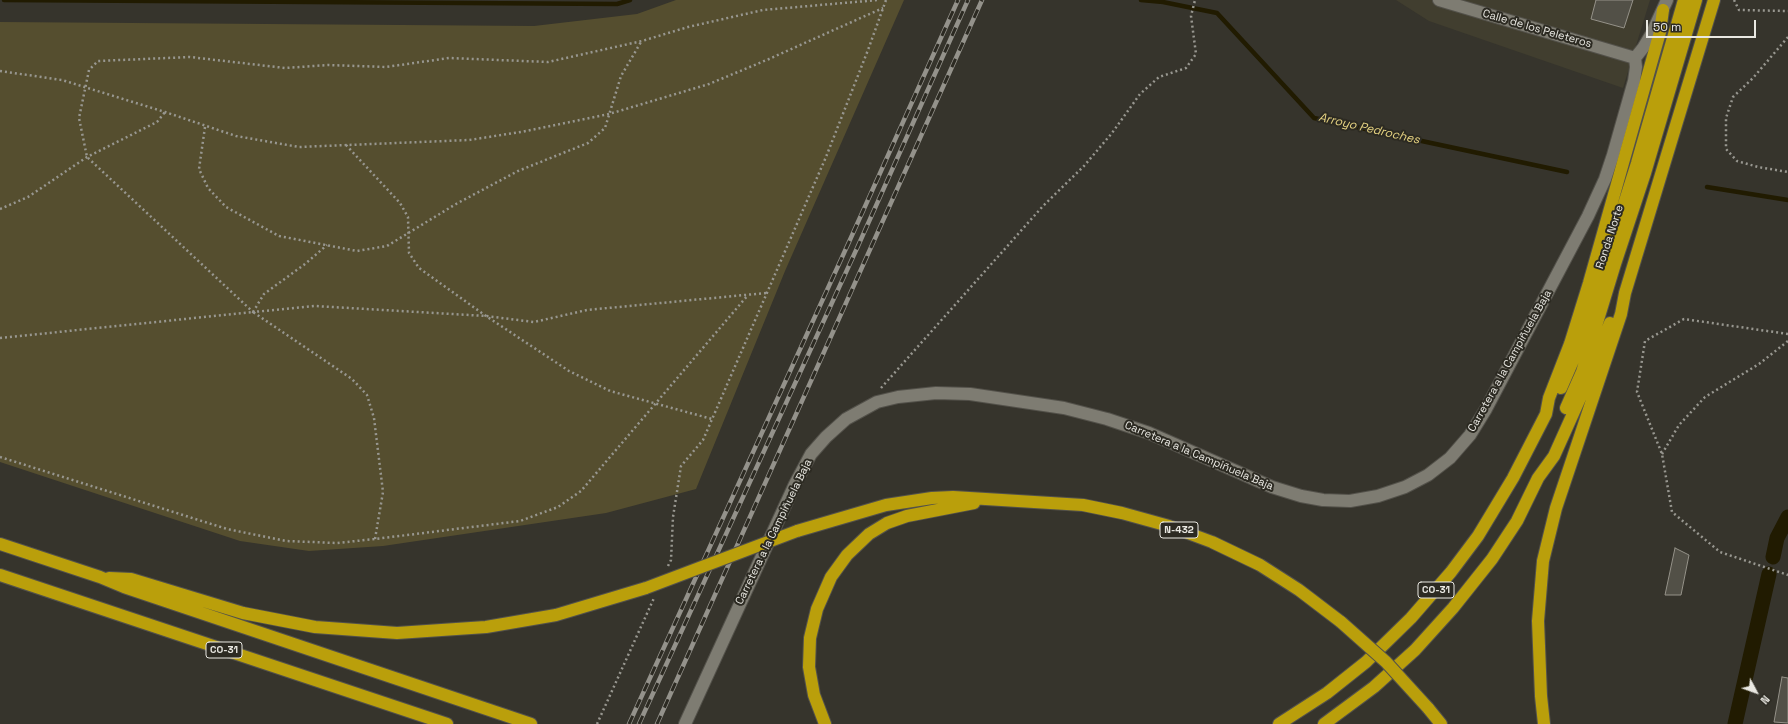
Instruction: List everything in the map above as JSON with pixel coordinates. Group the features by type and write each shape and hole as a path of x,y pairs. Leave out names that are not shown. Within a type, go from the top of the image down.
{"highway":[{"name":"Ronda Norte","path":"1546,414 1556,401 1578,349 1637,162 1684,0"},
{"name":"Ronda Norte","path":"1538,478 1547,452 1582,372 1645,173 1696,0"},
{"path":"1544,724 1541,696 1538,621 1543,561 1556,508 1621,314 1625,293 1714,0"},
{"path":"1546,414 1549,398 1570,344 1589,283 1660,32 1665,5"},
{"name":"CO-31","path":"1324,724 1374,687 1415,650 1453,608 1492,559 1517,521 1538,478 1554,456 1585,388 1615,311 1625,293"},
{"name":"CO-31","path":"1279,724 1326,693 1366,662 1411,618 1451,572 1482,530 1513,478 1546,414"},
{"path":"100,577 131,579 243,613 315,627 397,632 486,627 556,615 651,592 797,530 886,505 953,497 995,499"},
{"path":"825,724 814,695 809,667 810,638 817,609 831,577 847,555 869,534 887,523 907,516 938,509 995,499"},
{"name":"N-432","path":"995,499 1083,505 1122,513 1169,526 1212,542 1260,565 1299,590 1341,622 1386,662 1441,724"},
{"name":"CO-31","path":"0,544 100,577 131,590 531,724"},
{"name":"CO-31","path":"0,575 447,724"}],"street":[{"name":"Calle de los Peleteros","path":"1439,0 1635,58"},
{"path":"1635,58 1646,43 1665,5"},
{"name":"Carretera a la Campiñuela Baja","path":"685,724 795,484 811,454 826,437 846,419 877,402 898,397 936,393 970,394 1064,408 1107,419 1149,433 1272,487 1301,496 1323,500 1350,501 1378,496 1405,487 1428,475 1450,458 1465,441 1486,409 1594,204 1605,179 1613,155 1634,81 1636,67 1635,58"}],"path":[{"path":"374,539 383,492 374,418 368,395 352,379 253,312 87,157 79,118 89,70 98,61 190,57 285,68 328,65 386,67 449,58 548,62 642,41 688,27 763,10 878,0"},
{"path":"668,567 671,560 673,517 681,466 703,440 826,157 886,0"},
{"path":"878,392 1043,206 1084,166 1112,133 1140,94 1159,77 1186,68 1196,53 1191,16 1195,0"},
{"path":"1734,0 1739,10 1788,11"},
{"path":"0,71 62,80 236,136 299,147 469,140 521,132 609,114 709,84 770,59 883,8"},
{"path":"1788,37 1753,78 1733,97 1726,118 1726,148 1737,160 1758,167 1788,172"},
{"path":"205,127 199,168 208,188 226,207 279,236 357,251 387,246 456,204 518,171 588,143 605,128 620,76 642,41"},
{"path":"0,209 28,197 87,157 157,122 165,112"},
{"path":"346,145 400,203 408,217 409,253 419,268 486,316 568,371 610,391 712,419"},
{"path":"253,312 264,294 305,264 327,245"},
{"path":"0,338 315,306 486,316 534,322 587,310 766,293"},
{"path":"0,457 227,529 286,541 337,542 374,539 520,521 558,507 581,491 748,294"},
{"path":"1788,334 1684,319 1645,341 1637,392 1662,454 1672,512 1720,552 1788,575"},
{"path":"1662,454 1679,425 1705,397 1759,364 1788,341"},
{"path":"597,724 651,592"}],"shaded area":[{"path":"676,0 904,0 785,271 696,489 606,513 383,546 309,551 240,541 0,462 0,22 534,26 637,14"},
{"path":"1396,0 1650,0 1623,88 1429,21"}],"building":[{"path":"1596,0 1633,0 1624,28 1591,19"},
{"path":"1675,548 1689,555 1681,595 1665,595"},
{"path":"1782,677 1788,678 1788,723 1774,722"}],"waterway":[{"name":"Arroyo Pedroches","path":"4,0 617,4 630,0"},
{"name":"Arroyo Pedroches","path":"1141,0 1163,2 1217,13 1314,118 1567,172"},
{"name":"Arroyo Pedroches","path":"1707,187 1788,200"},
{"path":"1773,557 1777,538 1788,517"},
{"path":"1735,724 1769,574"}],"railway":[{"path":"629,724 958,0"},
{"path":"639,724 858,246 968,0"},
{"path":"657,724 982,0"}]}
